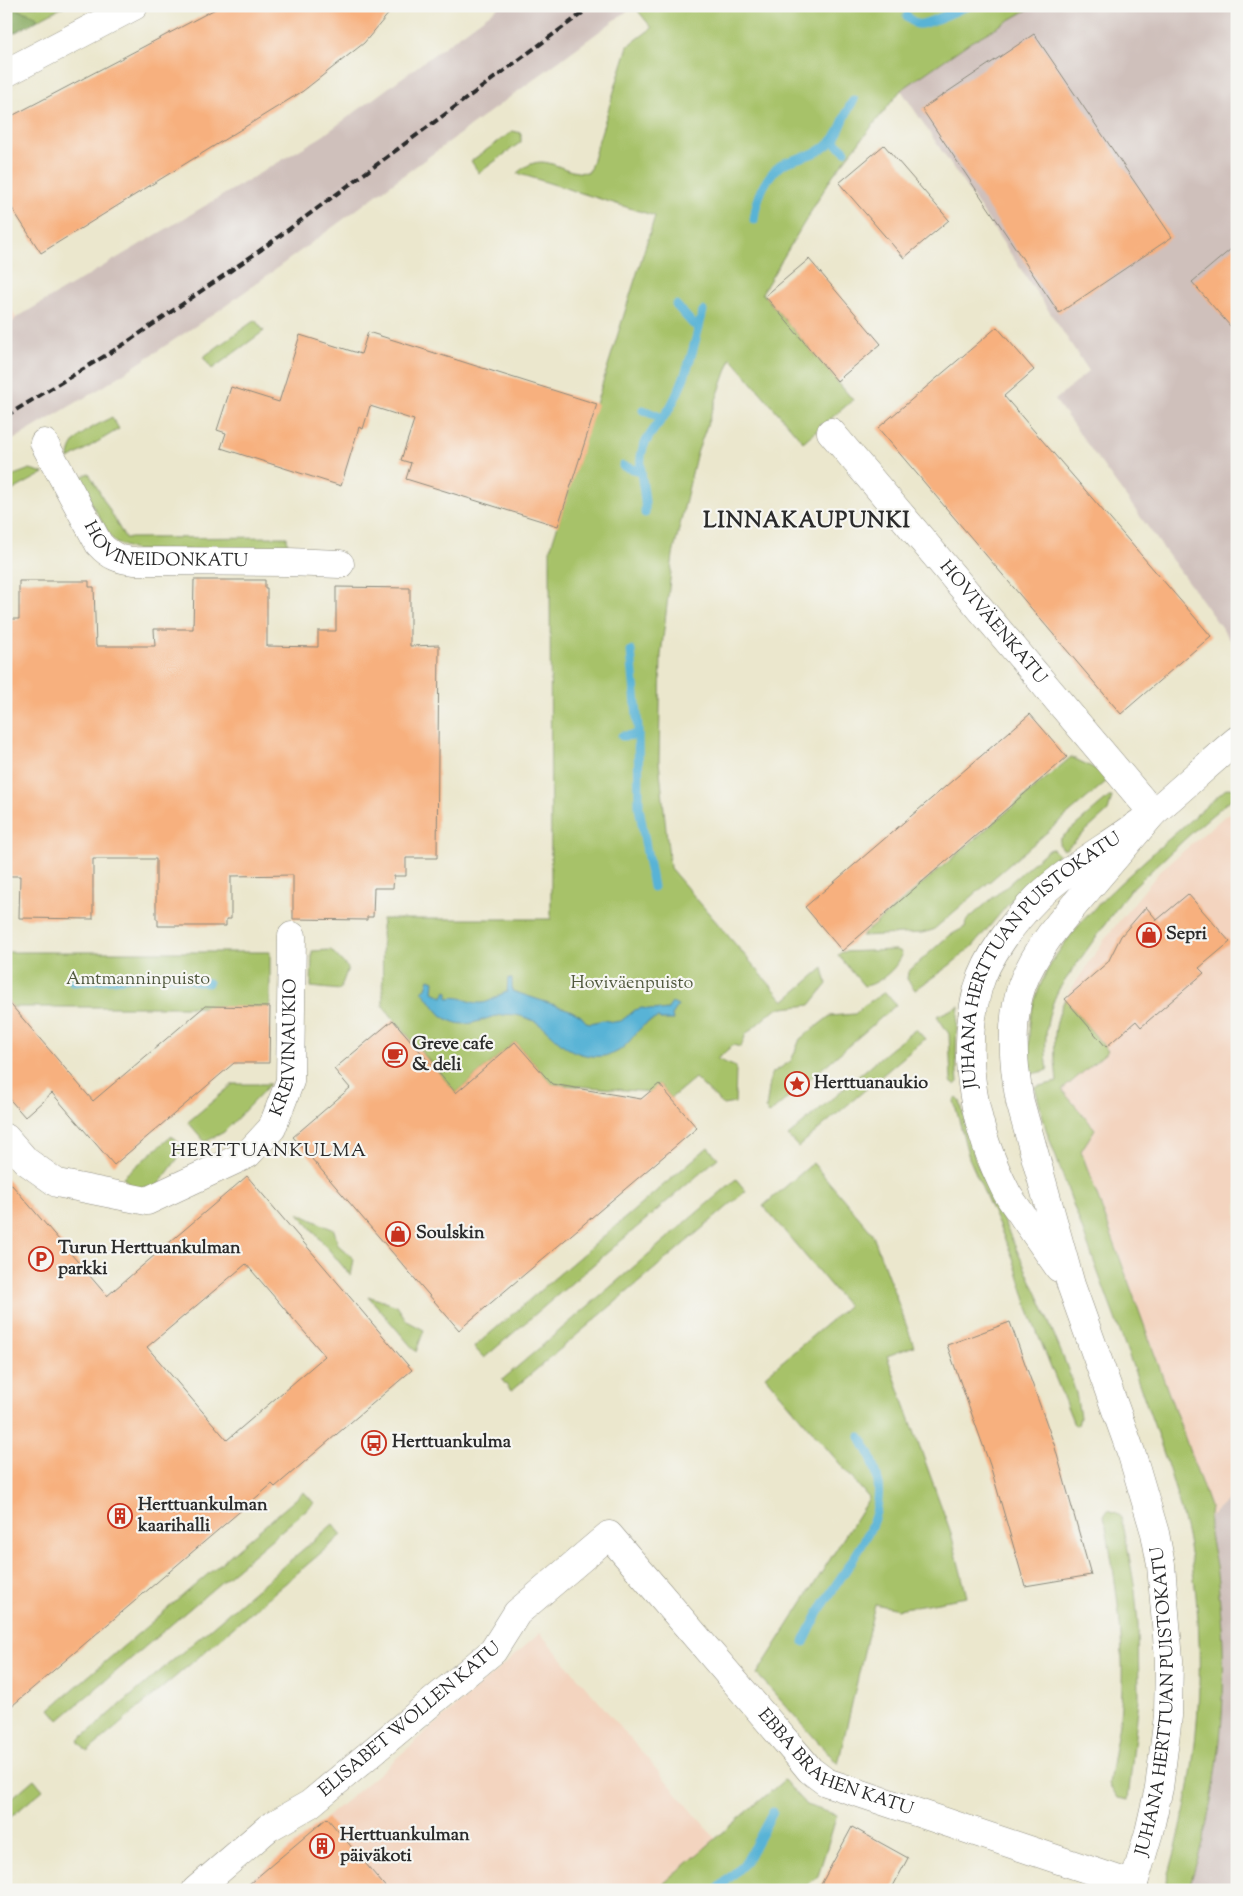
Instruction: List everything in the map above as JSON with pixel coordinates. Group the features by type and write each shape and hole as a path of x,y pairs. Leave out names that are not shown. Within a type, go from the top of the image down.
{"street":[{"path":"6,73 134,6"},
{"name":"HOVIVÄENKATU","path":"831,432 1153,813"},
{"name":"HOVINEIDONKATU","path":"44,443 99,544 112,556 123,560 135,561 340,564"},
{"name":"JUHANA HERTTUAN PUISTOKATU","path":"1071,1285 1008,1194 990,1154 978,1113 969,1063 971,1032 978,987 1013,924 1039,897 1067,873 1153,813 1237,740"},
{"name":"JUHANA HERTTUAN PUISTOKATU","path":"1133,1887 1159,1788 1166,1734 1169,1660 1162,1574 1156,1533 1143,1487 1071,1285 1016,1082 1014,1047 1015,1013 1022,986 1030,968 1052,931 1153,813"},
{"name":"KREIVINAUKIO","path":"6,1138 26,1161 57,1183 147,1201 248,1154 272,1128 290,1081 292,936"},
{"name":"EBBA BRAHEN KATU","path":"609,1535 800,1760 826,1782 1133,1887"},
{"name":"ELISABET WOLLEN KATU","path":"196,1890 268,1828 310,1804 493,1651 517,1613 609,1535"}],"shaded area":[{"path":"500,6 634,6 224,307 106,385 6,444 6,330 16,318 321,137"},
{"path":"1034,6 1237,6 1237,649 1055,400 1089,371 901,90 970,42"},
{"path":"6,298 16,318 6,330"},
{"path":"1237,810 1237,1493 1207,1519 1210,1506 1058,1085 1065,999 1104,940 1160,871 1226,815"},
{"path":"1237,1493 1237,1890 1188,1890 1209,1813 1218,1753 1223,1693 1222,1629 1216,1567 1207,1519"},
{"path":"540,1633 716,1839 656,1890 239,1890 383,1770"}],"green space":[{"path":"6,6 64,6 6,37"},
{"path":"6,6 34,15 38,20 6,37"},
{"name":"Hoviväenpuisto","path":"634,6 1034,6 969,43 901,90 833,175 762,293 853,400 803,442 731,358 696,456 673,555 661,655 659,761 670,868 784,1001 823,968 827,984 810,1005 775,1009 746,1034 741,1047 733,1045 717,1059 736,1067 735,1103 723,1105 695,1078 671,1098 659,1084 650,1092 552,1084 515,1042 456,1093 383,1006 382,919 551,919 550,550 655,216 517,173 537,162 545,162 579,172 589,172 628,46 652,28"},
{"path":"513,131 521,133 521,142 479,173 471,161"},
{"path":"255,320 264,331 212,369 203,357"},
{"path":"112,417 119,429 69,459 73,444 78,438"},
{"path":"30,469 44,473 6,494 6,478"},
{"path":"89,473 125,538 287,537 288,550 135,550 116,543 110,536 78,479"},
{"path":"1071,757 1100,771 1108,780 933,930 922,933 861,936"},
{"path":"1227,788 1237,789 1237,794 1198,827 1128,892 1059,989 1048,1018 1046,1049 1048,1070 1032,1074 1029,1066 1029,1037 1032,1010 1040,985 1052,962 1067,940 1103,900"},
{"path":"1109,797 1112,797 1108,811 1066,849 1063,849 1059,844 1060,839"},
{"path":"1053,849 1058,854 1057,856 1019,891 973,946 915,990 907,979 908,972 947,937 965,927 966,921 1048,850"},
{"path":"331,950 348,968 340,990 311,987 312,951"},
{"path":"900,951 902,955 896,965 875,983 864,986 838,955 842,952"},
{"name":"Amtmanninpuisto","path":"6,952 270,952 270,1007 13,1007 6,999"},
{"path":"885,992 896,1005 769,1114 766,1109 771,1074 791,1061 800,1039 830,1016 855,1014 863,1006"},
{"path":"1065,999 1108,1051 1062,1090 1095,1129 1081,1151 1210,1507 1209,1529 1217,1574 1222,1627 1223,1693 1218,1760 1213,1793 1198,1858 1188,1890 1164,1890 1186,1805 1193,1761 1199,1672 1195,1584 1183,1517 1162,1448 1046,1129 1035,1087 1057,1082 1055,1040 1057,1020"},
{"path":"959,1006 956,1044 958,1082 955,1085 951,1082 949,1034 937,1016"},
{"path":"916,1029 925,1039 798,1147 788,1136"},
{"path":"233,1084 270,1084 224,1132 205,1142 188,1122"},
{"path":"957,1098 960,1101 976,1162 1039,1298 1066,1364 1076,1393 1080,1417 1076,1425 1032,1320 1013,1258 969,1158 954,1101"},
{"path":"172,1136 184,1150 156,1188 137,1193 123,1177"},
{"path":"708,1147 718,1158 484,1358 474,1347"},
{"path":"813,1163 872,1233 914,1346 887,1356 951,1533 967,1597 898,1609 875,1604 838,1764 757,1674 869,1498 765,1376 848,1306 763,1206"},
{"path":"736,1179 746,1191 511,1391 502,1380"},
{"path":"298,1213 334,1230 338,1245 354,1259 351,1276"},
{"path":"368,1296 397,1306 407,1321 424,1330 416,1352"},
{"path":"304,1492 314,1503 59,1720 50,1709"},
{"path":"1108,1510 1117,1513 1121,1518 1125,1533 1135,1590 1138,1624 1139,1699 1128,1800 1118,1798 1109,1784 1120,1716 1122,1666 1119,1615 1113,1565 1104,1516"},
{"path":"333,1524 342,1535 87,1752 78,1741"},
{"path":"34,1779 43,1790 6,1821 6,1803"},
{"path":"784,1780 806,1805 837,1815 818,1876 802,1890 656,1890"}],"water":[{"path":"508,978 512,979 512,991 570,1010 581,1016 586,1022 591,1023 603,1020 621,1021 635,1010 642,1008 660,1009 661,1011 667,1010 672,1003 678,1006 672,1015 673,1020 660,1020 659,1018 650,1021 617,1052 597,1056 584,1055 567,1048 540,1024 520,1016 495,1016 466,1024 450,1021 441,1015 422,991 426,988 429,979 434,981 433,992 443,997 446,991 448,992 448,998 453,997 485,1003 507,992"}],"building":[{"path":"221,6 395,6 364,43 303,91 41,253 6,199 6,119"},
{"path":"1034,34 1172,237 1059,313 922,109"},
{"path":"884,145 949,220 904,258 839,183"},
{"path":"1237,244 1237,334 1192,282"},
{"path":"809,259 881,344 837,381 765,296"},
{"path":"997,327 1034,370 1004,396 1211,636 1121,714 878,428"},
{"path":"368,332 597,404 558,526 406,479 411,463 401,460 414,420 370,406 363,429 359,427 341,486 221,448 226,433 217,430 231,387 279,402 300,335 361,354"},
{"path":"194,580 265,580 265,588 267,588 267,646 318,647 318,631 336,631 336,587 410,588 410,646 439,645 437,858 406,858 406,876 394,876 393,888 374,888 373,917 367,917 367,920 293,919 293,875 231,876 231,919 226,919 226,926 158,926 158,919 156,919 156,859 93,859 93,919 19,918 20,876 6,876 6,619 19,619 19,581 89,581 89,587 94,587 96,646 155,646 154,629 193,629"},
{"path":"1030,714 1067,757 842,951 805,907"},
{"path":"1188,894 1230,942 1199,968 1204,973 1141,1027 1136,1021 1106,1047 1065,999 1108,962 1121,936 1146,907 1157,920"},
{"path":"6,999 93,1101 205,1006 270,1007 269,1063 234,1063 114,1165 52,1093 25,1117 6,1095"},
{"path":"393,1020 456,1093 515,1042 552,1084 641,1099 659,1084 697,1128 459,1330 293,1137 350,1088 334,1069"},
{"path":"247,1176 412,1370 275,1487 272,1484 6,1711 6,1178 107,1296","holes":["246,1264 325,1356 227,1440 147,1347"]},
{"path":"1010,1322 1054,1444 1091,1575 1025,1586 990,1465 947,1345"},
{"name":"Herttuankulman päiväkoti","path":"327,1818 388,1890 242,1890"},
{"path":"852,1827 908,1858 891,1890 818,1890"}],"waterway":[{"path":"907,16 914,23 921,24 968,6"},
{"path":"754,220 763,187 773,172 787,162 817,152 832,141 854,100"},
{"path":"833,140 845,151"},
{"path":"676,305 693,324 699,327"},
{"path":"645,513 645,497 641,472 643,448 677,395 690,360 703,311"},
{"path":"643,410 662,418"},
{"path":"623,466 640,471"},
{"path":"631,651 638,727 639,807 653,887"},
{"path":"622,736 638,735"},
{"path":"73,982 163,975 208,983"},
{"path":"804,1642 823,1605 866,1537 874,1519 878,1501 878,1481 872,1460 860,1437"},
{"path":"717,1890 746,1862 773,1812"}],"railway":[{"path":"6,416 126,343 262,249 592,6"}],"place":[{"name":"Sepri","path":"1149,935"},
{"name":"Greve cafe & deli","path":"395,1055"},
{"name":"Herttuanaukio","path":"797,1084"},
{"name":"Soulskin","path":"398,1234"},
{"name":"Turun Herttuankulman parkki","path":"41,1259"},
{"name":"Herttuankulma","path":"374,1443"},
{"name":"Herttuankulman kaarihalli","path":"120,1516"},
{"name":"Herttuankulman päiväkoti","path":"322,1846"}],"district":[{"name":"LINNAKAUPUNKI","path":"807,522"},
{"name":"HERTTUANKULMA","path":"269,1151"}]}
